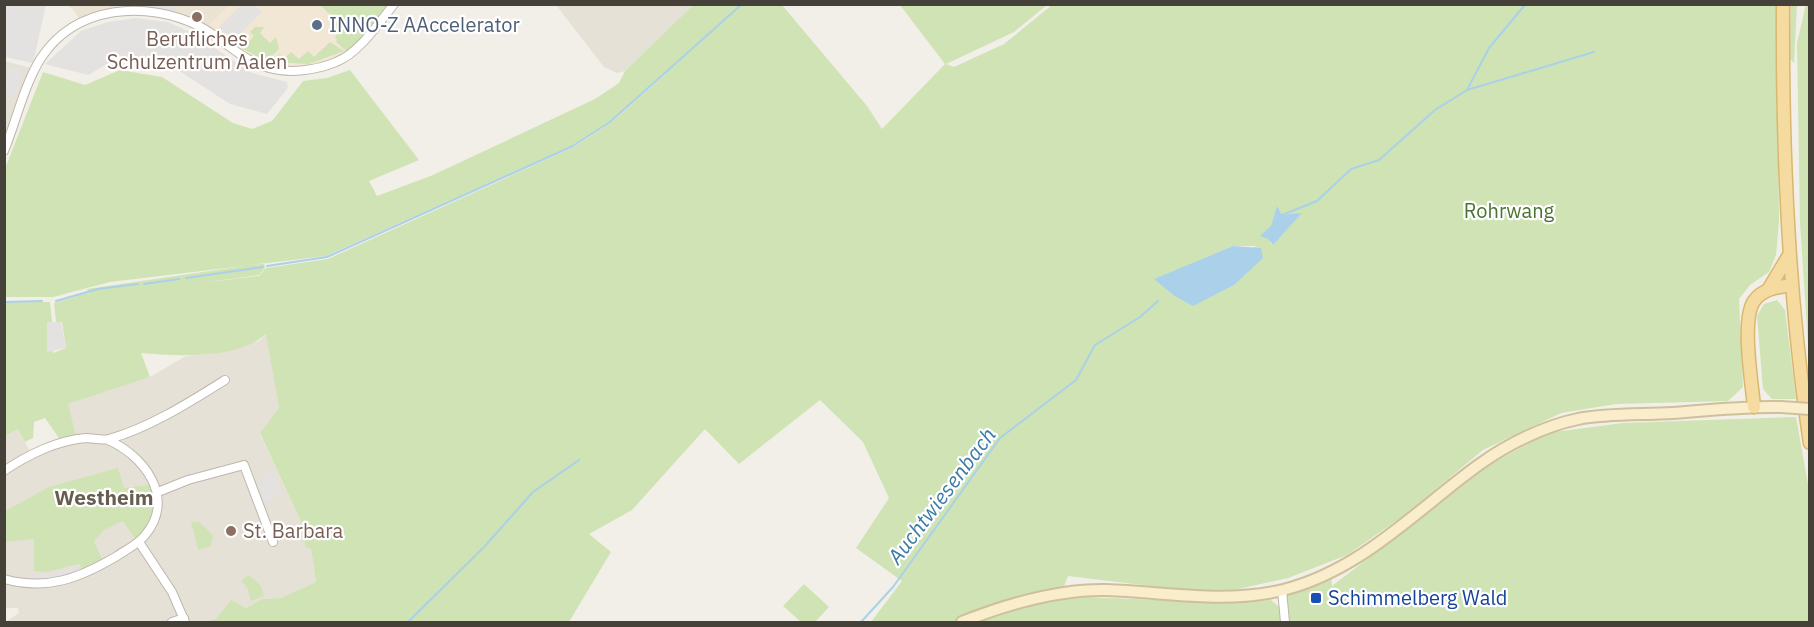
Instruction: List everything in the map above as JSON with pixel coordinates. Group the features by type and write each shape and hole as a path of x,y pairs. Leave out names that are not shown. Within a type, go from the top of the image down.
{"main road":[{"path":"1783,4 1784,136 1789,255 1809,443"},
{"path":"1754,407 1749,314 1753,302 1768,290 1789,255"},
{"path":"1768,290 1791,285"}],"street":[{"path":"4,152 42,57 65,33 95,16 135,9 173,15 199,26 253,62 271,69 294,71 338,62 358,45 394,4"},
{"path":"108,440 173,412 225,380"},
{"path":"962,622 1016,603 1061,593 1105,590 1205,598 1282,590 1331,573 1375,548 1481,464 1541,431 1577,419 1754,407 1809,409"},
{"path":"4,471 23,458 63,443 85,438 108,440 121,446 144,464 158,492 154,521 139,542 95,569 71,580 43,584 4,579"},
{"path":"158,492 188,480 244,465 273,542"},
{"path":"139,542 172,592 184,620 172,622"},
{"path":"1282,590 1285,622"}],"shaded area":[{"path":"5,4 46,5 33,63 5,57"},
{"path":"242,4 255,5 262,12 233,41 219,27"},
{"name":"Berufliches Schulzentrum Aalen","path":"66,5 229,5 204,30 135,9 81,22 74,10"},
{"path":"110,5 176,5 173,15 114,11"},
{"path":"229,5 363,5 360,20 336,42 346,51 338,61 318,68 271,69 204,30"},
{"path":"556,5 693,5 625,71 617,73 604,67"},
{"path":"136,18 168,22 194,34 252,73 287,82 288,88 267,114 230,104 164,61 139,57 116,59 88,75 45,64 81,31 108,22"},
{"path":"5,61 35,69 5,151"},
{"path":"10,66 23,70 15,96 5,95 5,82"},
{"path":"47,322 61,322 66,348 47,352"},
{"name":"Westheim","path":"267,333 279,409 260,434 302,524 305,547 311,549 316,582 281,598 262,599 246,608 231,601 216,620 205,622 5,622 19,613 18,608 5,608 5,436 18,429 33,457 63,446 77,444 67,404 150,377 186,356 213,354 259,341"},
{"path":"274,471 282,494 264,503 257,481"},
{"path":"78,566 81,572 50,581 27,581 28,574 48,575"}],"green space":[{"path":"1806,4 1810,5 1809,359 1800,222 1797,43"},
{"path":"320,5 389,5 357,44 346,51 336,42 335,37 338,33 332,27 337,21"},
{"name":"Rohrwang","path":"693,5 782,5 867,106 882,129 945,64 900,5 1047,5 1014,32 946,64 954,67 1004,44 1052,5 1776,5 1779,220 1776,255 1769,272 1750,285 1739,299 1743,387 1728,401 1616,404 1561,413 1483,450 1403,516 1347,555 1288,578 1216,594 1068,576 1063,589 990,607 954,622 871,622 902,581 856,548 889,498 863,442 820,400 739,464 705,429 632,510 589,534 611,552 569,622 205,622 216,619 231,600 246,608 262,599 281,598 316,582 311,549 305,547 302,524 260,433 279,408 266,334 254,342 223,352 189,355 141,353 150,377 68,404 77,440 61,441 45,418 34,422 33,438 25,442 18,429 5,436 5,302 50,302 52,322 47,322 53,353 66,348 62,322 56,322 54,303 87,293 89,296 87,289 247,266 110,282 53,297 5,297 4,171 43,72 85,85 120,70 162,77 233,123 252,129 272,121 303,81 327,78 350,70 419,160 369,181 377,196 433,175 595,99 619,83 625,71","holes":["669,71 612,122 574,147 328,259 266,268 259,276 200,283 259,275 265,268 264,263 326,256 572,146 610,122","1277,207 1282,215 1301,214 1272,245 1268,239","1233,246 1256,246 1173,295 1155,279"]},
{"path":"1791,5 1797,5 1794,63 1789,58"},
{"path":"255,27 264,27 260,33 270,43 276,37 279,49 266,61 237,46 241,41 246,45 254,36 250,32"},
{"path":"330,42 344,51 309,64 270,62 279,54 285,58 291,52 299,59 308,51 314,57"},
{"path":"1777,300 1785,310 1796,399 1772,399 1763,389 1757,316 1764,304"},
{"path":"1796,417 1809,490 1809,622 1288,622 1285,591 1331,575 1332,586 1490,465 1547,433 1623,423"},
{"path":"118,468 124,488 150,485 152,493 153,508 149,522 136,540 123,521 104,530 94,541 103,561 84,571 79,564 46,572 34,571 34,539 5,542 5,511 49,487"},
{"path":"191,522 199,522 213,535 211,546 198,550"},
{"path":"249,575 261,586 264,596 251,601 247,587 241,581"},
{"path":"804,584 829,607 815,622 801,622 783,606"},
{"path":"1083,597 1209,602 1271,600 1279,607 1281,621 977,622 1049,600"}],"water":[{"path":"1277,206 1282,215 1302,213 1273,245 1268,239 1260,236 1271,226"},
{"path":"1233,246 1261,248 1263,258 1234,285 1193,306 1173,295 1154,279"}],"waterway":[{"path":"267,266 327,257 573,146 610,122 742,4"},
{"path":"1467,90 1489,48 1524,6"},
{"name":"Auchtwiesenbach","path":"1282,215 1317,201 1351,169 1379,160 1435,110 1467,90 1594,52"},
{"path":"186,278 263,267"},
{"path":"144,284 179,279"},
{"path":"56,301 98,289 138,284"},
{"path":"4,302 42,301"},
{"name":"Auchtwiesenbach","path":"861,622 893,587 1000,438 1076,380 1095,345 1140,317 1158,301"},
{"path":"408,622 485,546 533,492 579,460"}],"place":[{"name":"Berufliches Schulzentrum Aalen","path":"197,17"},
{"name":"INNO-Z AAccelerator","path":"317,25"},
{"name":"St. Barbara","path":"231,531"},
{"name":"Schimmelberg Wald","path":"1316,598"}],"district":[{"name":"Westheim","path":"104,498"}]}
